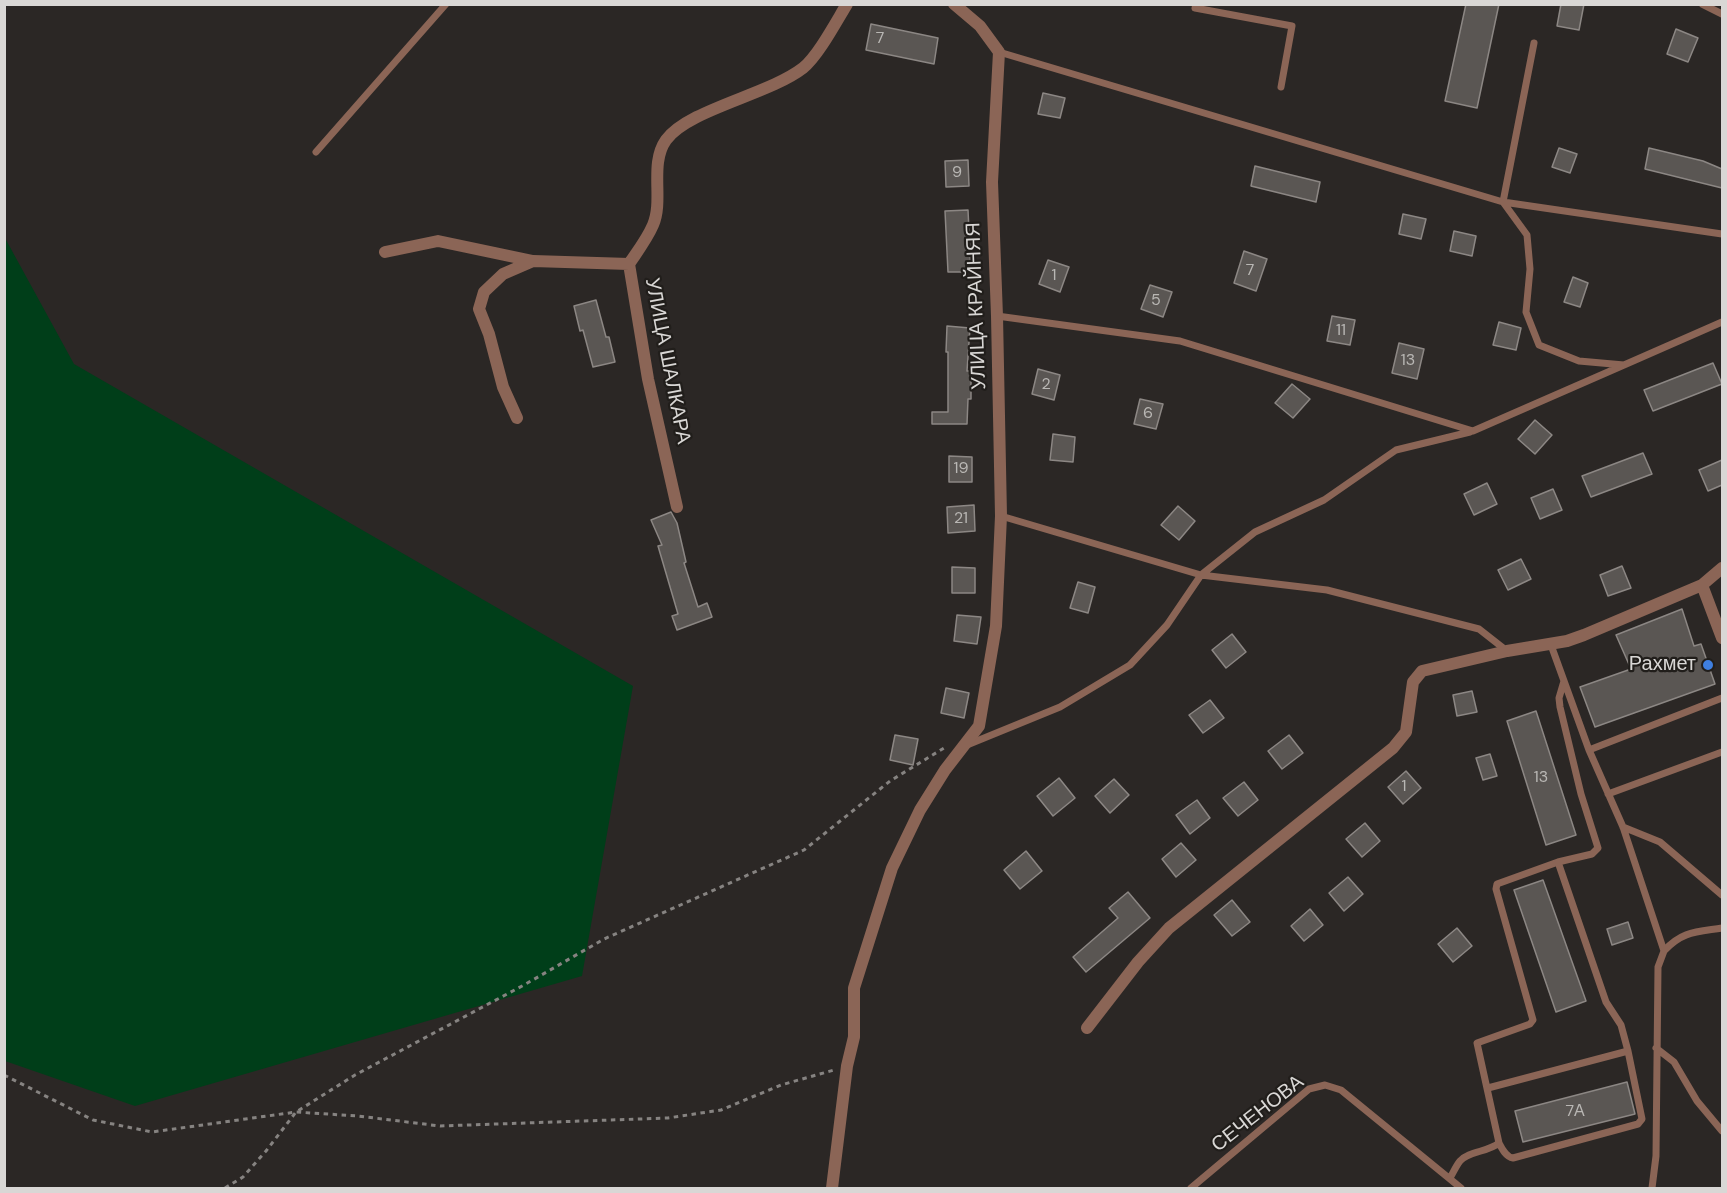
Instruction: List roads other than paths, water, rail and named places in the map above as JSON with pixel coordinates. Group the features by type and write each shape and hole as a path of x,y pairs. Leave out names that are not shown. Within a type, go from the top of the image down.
{"street":[{"name":"УЛИЦА ШАЛКАРА","path":"677,507 648,379 629,264 653,225 656,214 659,160 664,142 676,129 780,82 804,67 847,4"},
{"path":"954,4 980,26 999,52"},
{"name":"УЛИЦА КРАЙНЯЯ","path":"832,1188 847,1066 854,1037 855,988 892,868 920,810 945,770 979,726 996,626 1001,516 992,182 999,52"},
{"path":"385,252 438,241 533,261 629,264"},
{"path":"517,418 503,387 489,334 479,309 484,292 503,274 533,261"},
{"path":"1087,1028 1138,962 1169,928 1398,742 1406,732 1413,682 1422,671 1508,651 1551,645 1584,635 1702,585 1722,568"},
{"path":"1702,585 1722,638"}],"lane":[{"path":"316,152 446,4"},
{"path":"1196,4 1196,8 1292,26 1281,87"},
{"path":"1702,4 1722,14"},
{"path":"1534,43 1503,202 1527,235 1530,269 1526,312 1539,345 1579,362 1624,365"},
{"path":"999,52 1503,202 1722,234"},
{"path":"997,316 1180,341 1473,431"},
{"path":"964,746 1060,707 1130,665 1167,625 1201,575 1255,532 1324,501 1396,450 1473,431 1722,321"},
{"path":"1001,516 1201,575 1327,590 1479,629 1508,651"},
{"path":"1551,645 1589,750 1623,826 1664,951"},
{"path":"1558,862 1606,1002 1621,1025 1629,1051 1641,1119 1638,1124 1510,1158 1504,1153 1499,1143 1477,1043 1533,1020 1496,889 1497,884 1558,862 1592,854 1598,848 1581,794 1560,707 1559,698 1564,681"},
{"path":"1589,750 1722,698"},
{"path":"1608,794 1722,752"},
{"path":"1623,826 1660,842 1722,895"},
{"path":"1652,1188 1656,1156 1658,966 1664,951 1673,941 1688,933 1722,928"},
{"path":"1656,1048 1674,1062 1697,1101 1722,1131"},
{"path":"1488,1088 1629,1051"},
{"name":"СЕЧЕНОВА","path":"1191,1188 1310,1089 1325,1085 1341,1090 1461,1188"},
{"path":"1450,1178 1459,1162 1464,1158 1492,1148 1499,1143"}],"place":[{"name":"Рахмет","path":"1708,665"}]}
